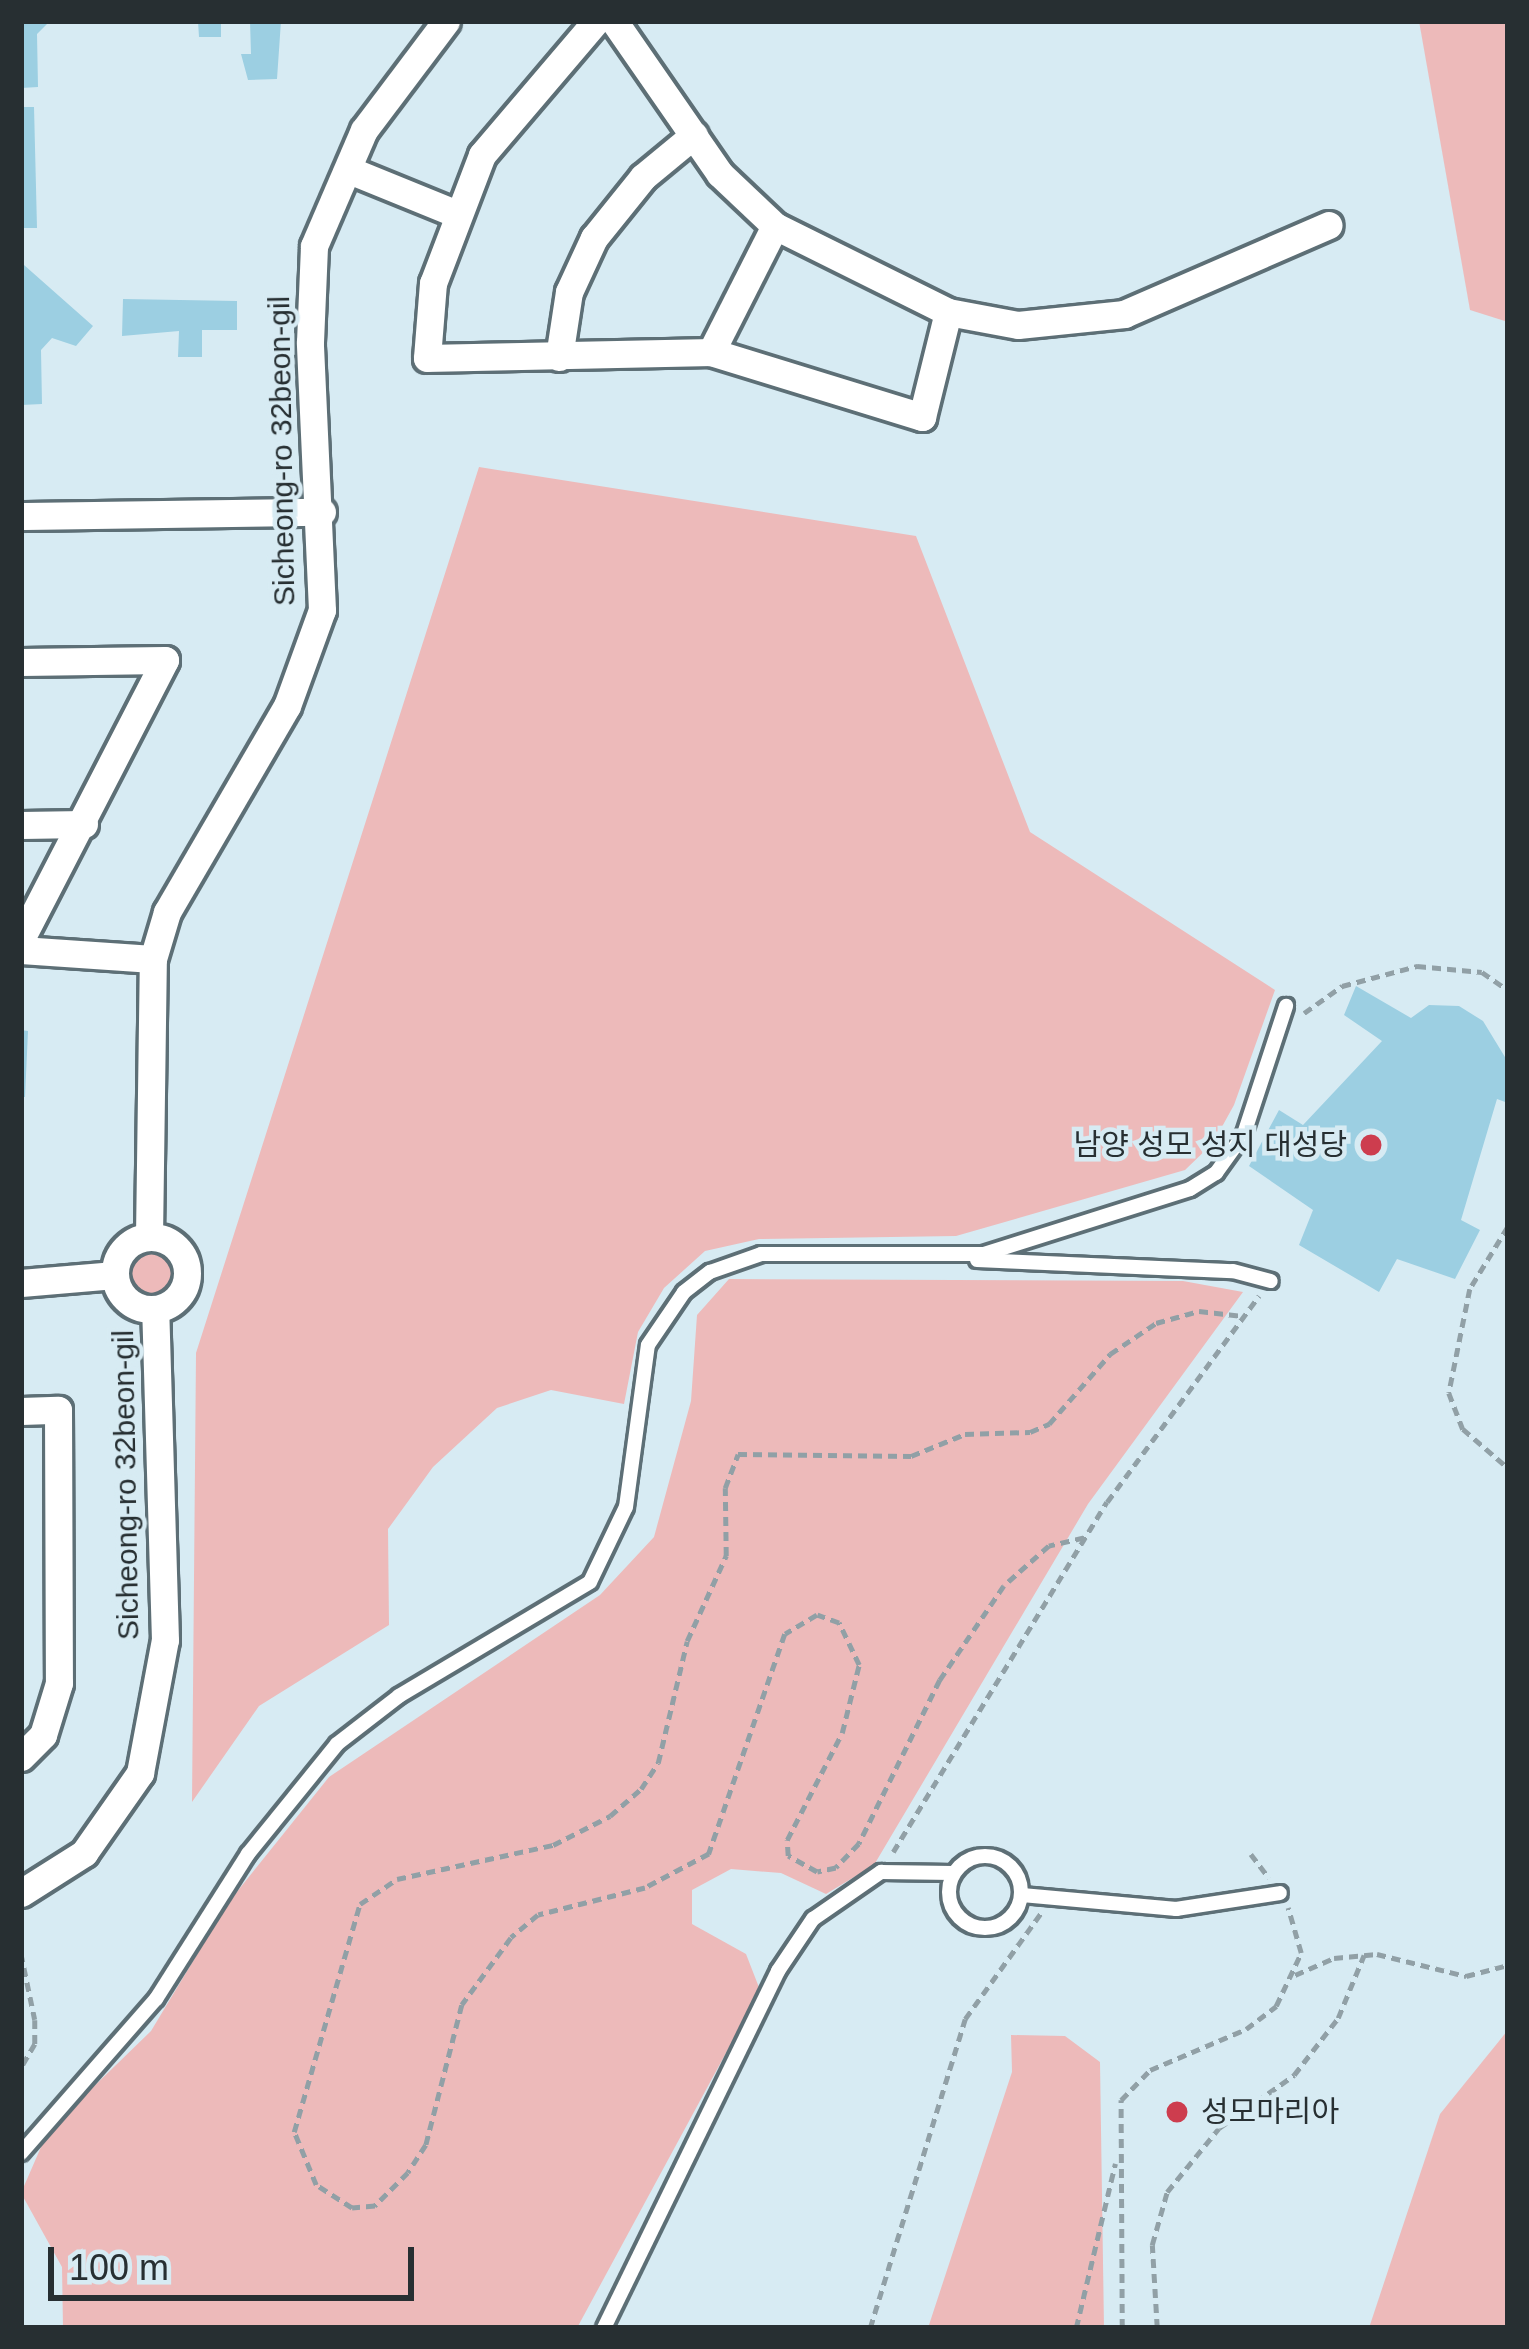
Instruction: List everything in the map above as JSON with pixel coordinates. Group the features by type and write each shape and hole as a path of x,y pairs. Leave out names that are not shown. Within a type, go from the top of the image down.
{"street":[{"name":"Sicheong-ro 32beon-gil","path":"149,1237 153,959 167,912 286,706 322,610 322,512 310,342 314,246 364,130 446,21"},
{"path":"596,21 482,155 454,213 433,283 427,358 711,352 922,418 948,313"},
{"path":"614,21 720,174 775,226 948,313 1018,325 1124,314 1329,225"},
{"path":"559,358 569,292 594,238 643,177 694,135"},
{"path":"349,170 454,213"},
{"path":"711,352 775,226"},
{"path":"21,516 322,512"},
{"path":"21,662 165,659 21,939"},
{"path":"21,825 84,824"},
{"path":"21,950 153,959"},
{"path":"149,1237 181,1252 187,1276 177,1298 155,1310 124,1296 116,1275 121,1253 149,1237"},
{"path":"21,1282 116,1275"},
{"name":"Sicheong-ro 32beon-gil","path":"21,1893 84,1852 140,1773 165,1640 155,1310"},
{"path":"21,1411 58,1410 59,1660 43,1735 21,1757"}],"lane":[{"path":"942,1259 1024,1244 1190,1190 1216,1173 1244,1134 1286,1006"},
{"path":"21,2153 156,1999 248,1854 337,1744 399,1696 590,1582 626,1507 648,1345 684,1292 710,1272 761,1254 1233,1271 1271,1281"},
{"path":"604,2328 778,1971 813,1919 881,1872 953,1874 972,1858 996,1857 1016,1872 1022,1895 1012,1917 980,1928 952,1908 953,1874"},
{"path":"1022,1895 1176,1909 1280,1893"}],"path":[{"path":"1273,1042 1342,986 1385,972 1446,963 1482,972 1508,990"},
{"path":"1508,1227 1470,1289 1449,1393 1463,1429 1508,1468"},
{"path":"881,1872 1084,1538 1271,1281"},
{"path":"1084,1538 1049,1546 1004,1586 940,1680 859,1844 836,1868 817,1872 788,1856 787,1840 842,1733 859,1665 839,1623 817,1615 785,1634 709,1854 645,1888 573,1903 524,1926 484,1964 461,2005 425,2145 408,2173 374,2206 332,2201 316,2185 294,2132 360,1904 397,1879 553,1845 641,1789 658,1763 687,1641 726,1556 725,1488 738,1454 911,1456 965,1434 1030,1432 1049,1424 1110,1354 1156,1324 1199,1311 1243,1316"},
{"path":"1122,2328 1116,2158 1121,2100 1134,2083 1177,2054 1260,2021 1295,1975 1298,1924 1251,1854"},
{"path":"870,2328 965,2019 1052,1900"},
{"path":"21,1953 35,2020 35,2044 21,2068"},
{"path":"1295,1975 1364,1955 1466,1976 1508,1965"},
{"path":"1156,2328 1152,2245 1167,2192 1219,2128 1294,2075 1338,2018 1364,1955"},
{"path":"1076,2328 1116,2158"}],"shaded area":[{"path":"1419,21 1508,21 1508,322 1470,310"},
{"path":"479,467 916,536 1030,832 1275,990 1234,1105 1213,1143 1185,1170 956,1236 759,1239 705,1251 664,1288 638,1332 624,1404 551,1390 497,1408 433,1467 388,1529 389,1625 259,1706 192,1802 196,1353"},
{"path":"151,1250 167,1257 174,1273 167,1289 151,1296 135,1289 128,1273 135,1257"},
{"path":"729,1279 1183,1281 1243,1292 1088,1504 874,1865 826,1894 781,1873 731,1869 692,1890 692,1924 746,1954 760,1990 577,2328 63,2328 62,2267 21,2193 48,2131 151,2031 228,1903 329,1777 600,1595 654,1537 691,1401 697,1315"},
{"path":"1508,2030 1508,2328 1369,2328 1440,2114"},
{"path":"1011,2035 1065,2036 1100,2062 1104,2328 928,2328 1012,2072"}],"building":[{"path":"21,21 50,21 37,34 38,87 21,88"},
{"path":"198,21 221,21 221,37 199,37"},
{"path":"250,21 281,21 277,79 248,80 241,54 251,54"},
{"path":"21,107 34,107 37,228 21,228"},
{"path":"24,265 93,326 76,346 52,338 41,350 42,404 21,405"},
{"path":"123,299 237,301 237,330 202,330 202,357 178,357 179,331 122,336"},
{"name":"남양 성모 성지 대성당","path":"1356,986 1411,1018 1429,1005 1459,1006 1483,1021 1508,1062 1508,1103 1497,1099 1461,1220 1480,1230 1455,1279 1397,1259 1379,1292 1299,1245 1313,1210 1249,1166 1279,1110 1303,1125 1382,1041 1344,1015"},
{"path":"21,1030 28,1031 25,1097 21,1097"}],"place":[{"name":"남양 성모 성지 대성당","path":"1371,1145"},
{"name":"성모마리아","path":"1177,2112"}]}
